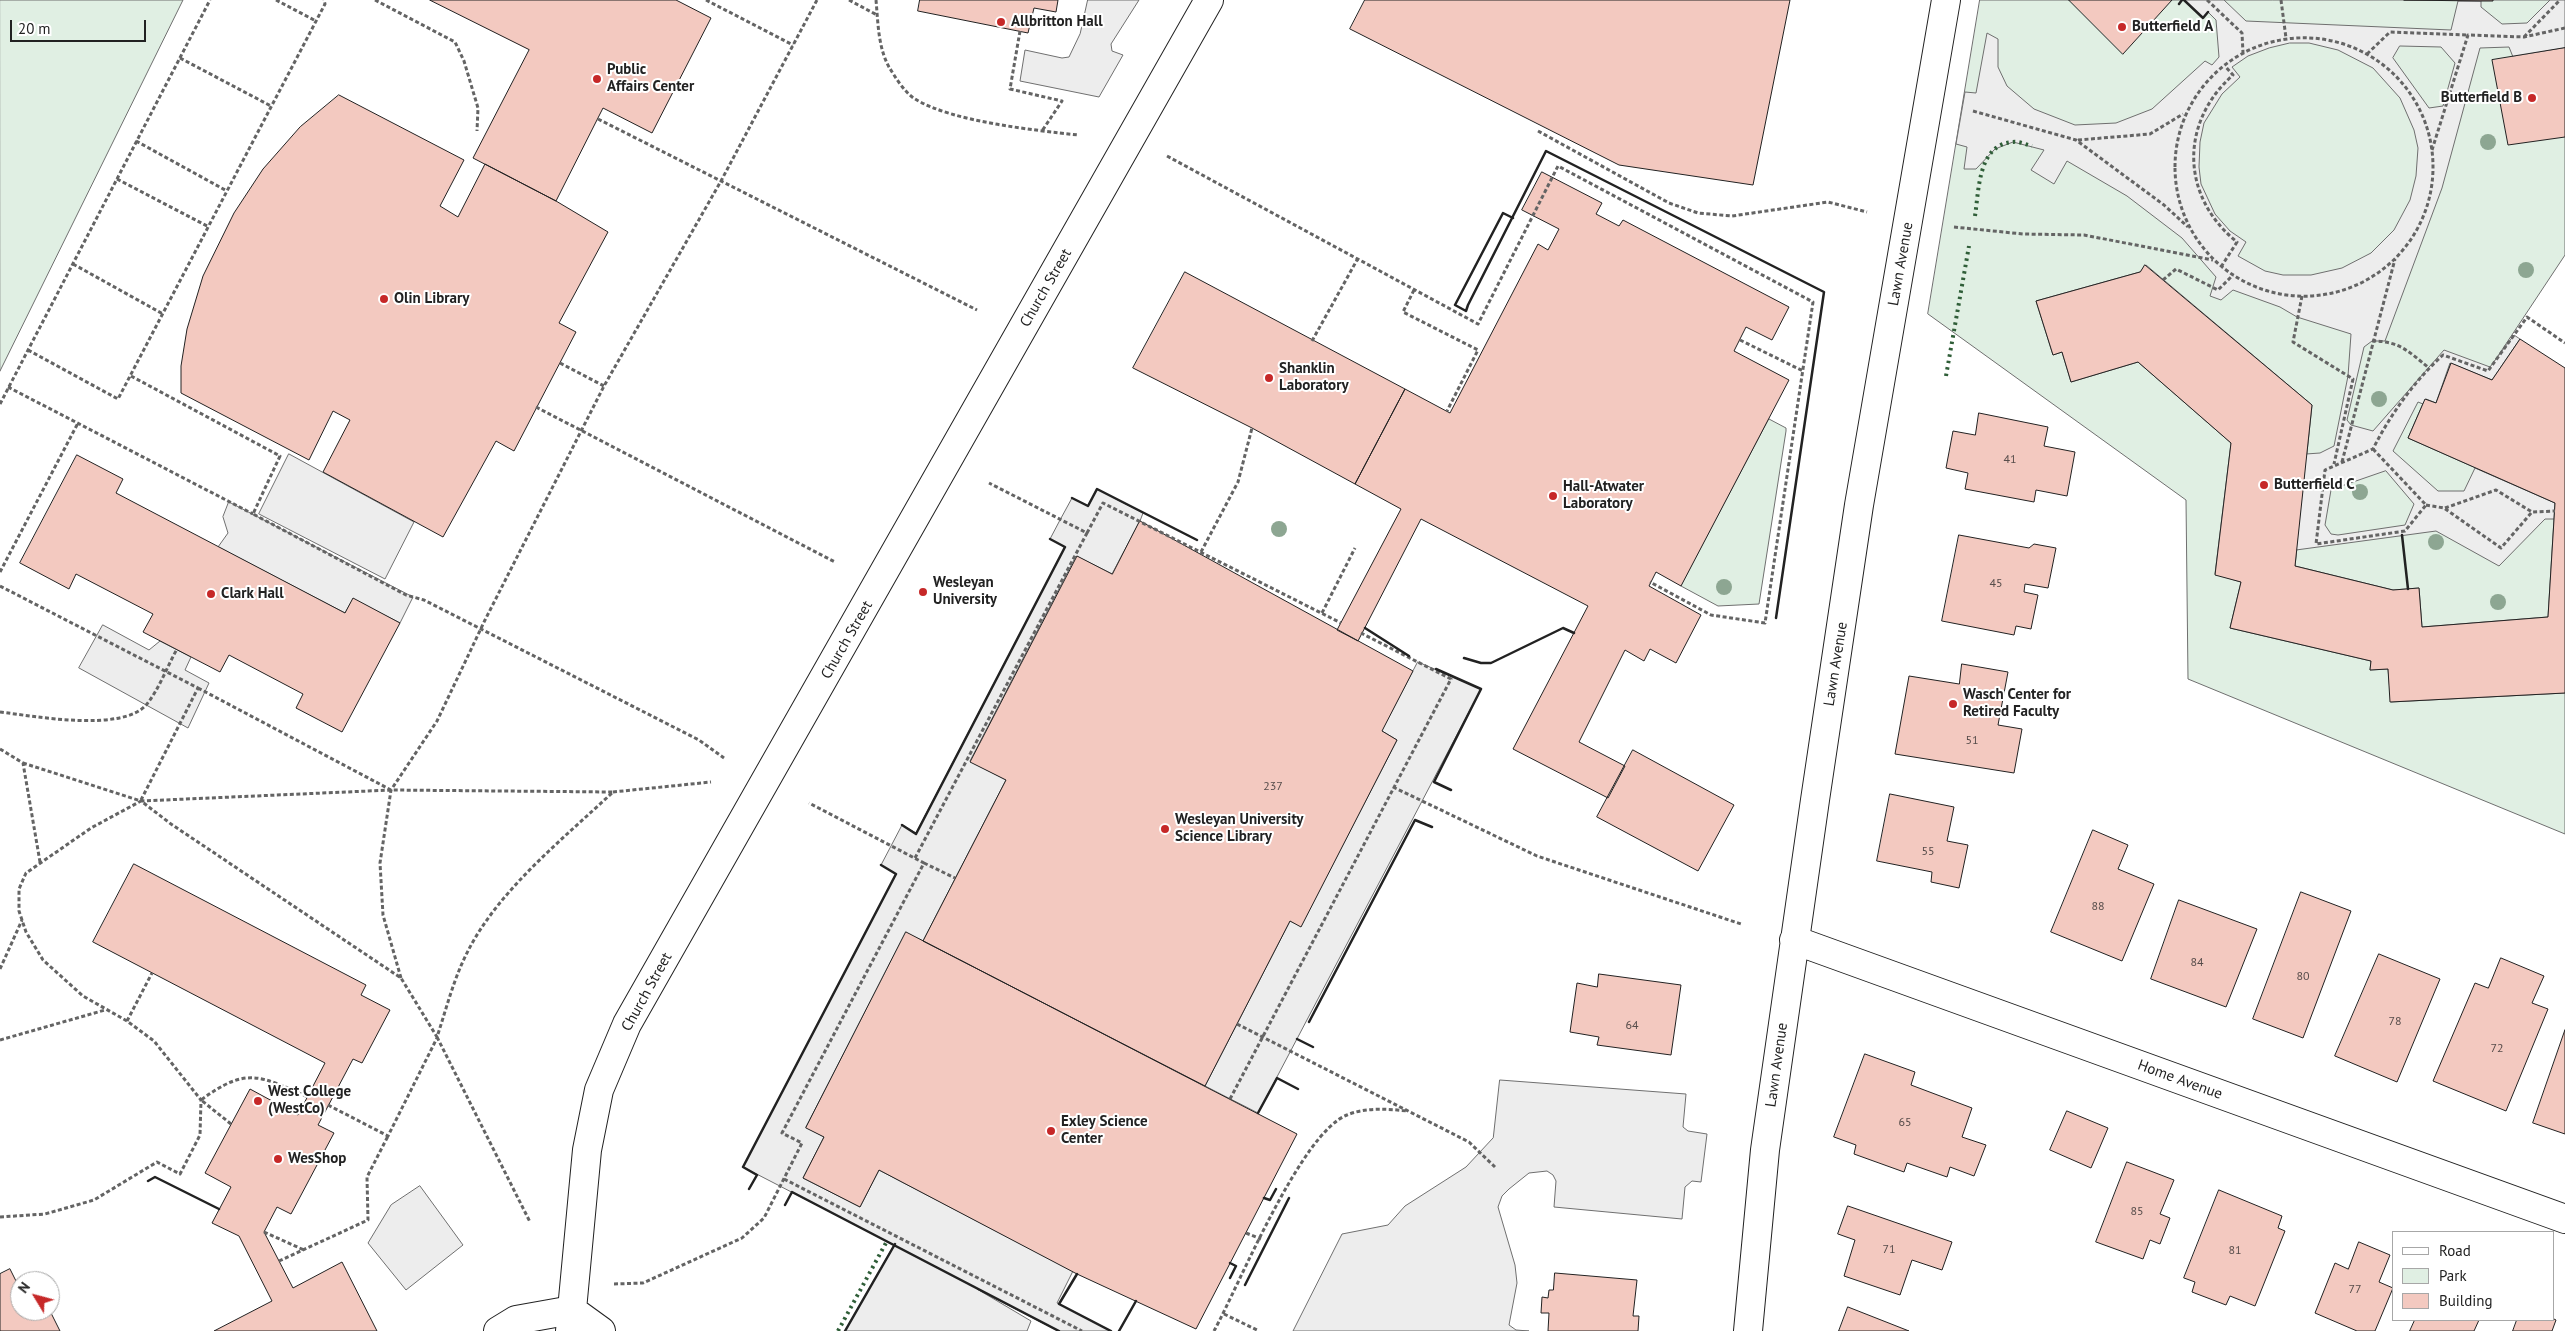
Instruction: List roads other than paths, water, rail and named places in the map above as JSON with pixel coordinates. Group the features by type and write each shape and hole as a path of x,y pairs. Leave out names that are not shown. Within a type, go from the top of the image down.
{"street":[{"name":"Church Street","path":"571,1320 587,1150 599,1090 627,1024 1209,0"},
{"name":"Lawn Avenue","path":"1748,1331 1765,1150 1794,940 1860,505 1946,0"},
{"name":"Home Avenue","path":"1794,940 2565,1220"},
{"path":"498,1331 516,1320 571,1320 601,1331"}],"place":[{"name":"Allbritton Hall","path":"1001,22"},
{"name":"Butterfield A","path":"2122,27"},
{"name":"Public Affairs Center","path":"597,79"},
{"name":"Butterfield B","path":"2532,98"},
{"name":"Olin Library","path":"384,299"},
{"name":"Shanklin Laboratory","path":"1269,378"},
{"name":"Butterfield C","path":"2264,485"},
{"name":"Hall-Atwater Laboratory","path":"1553,496"},
{"name":"Wesleyan University","path":"923,592"},
{"name":"Clark Hall","path":"211,594"},
{"name":"Wasch Center for Retired Faculty","path":"1953,704"},
{"name":"Wesleyan University Science Library","path":"1165,829"},
{"name":"West College (WestCo)","path":"258,1101"},
{"name":"Exley Science Center","path":"1051,1131"},
{"name":"WesShop","path":"278,1159"}]}
